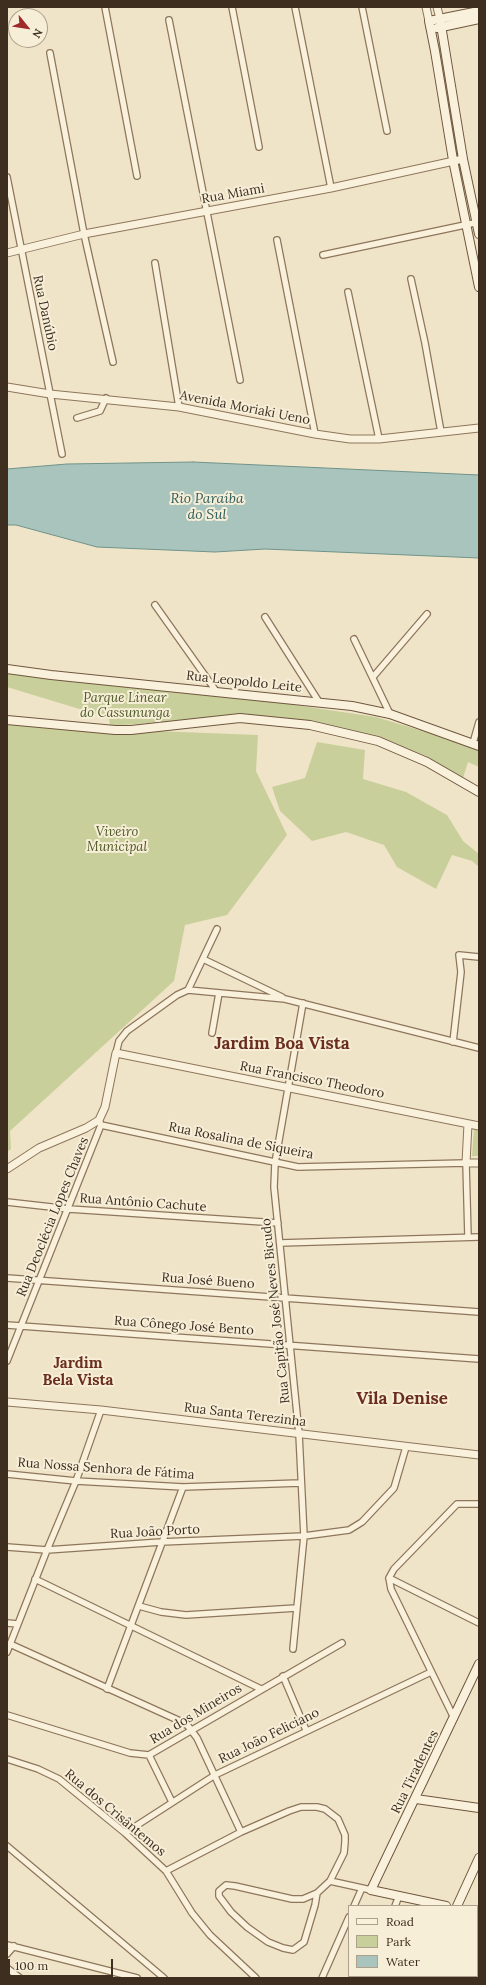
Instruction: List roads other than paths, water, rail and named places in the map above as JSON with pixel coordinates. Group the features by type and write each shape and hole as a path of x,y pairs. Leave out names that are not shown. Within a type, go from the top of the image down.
{"main road":[{"path":"429,25 440,19 479,11"},
{"path":"440,19 463,159 478,222 479,234"},
{"path":"429,25 442,27 479,19"},
{"path":"429,25 453,160 479,287"},
{"name":"Rua Leopoldo Leite","path":"7,669 51,675 352,706 390,714 476,745"},
{"path":"7,720 115,730 131,730 240,718 310,725 378,740 427,762 479,792"},
{"name":"Rua Tiradentes","path":"371,1890 416,1799 479,1664"},
{"path":"416,1799 479,1808"},
{"path":"457,1905 479,1858"},
{"path":"371,1890 441,1905"}],"street":[{"path":"105,7 137,176"},
{"path":"232,7 260,147"},
{"path":"295,7 331,188"},
{"path":"362,7 387,131"},
{"path":"426,7 429,25"},
{"path":"437,7 440,19"},
{"path":"169,20 240,380"},
{"path":"50,53 84,234 113,362"},
{"name":"Rua Miami","path":"7,253 84,234 331,188 463,159"},
{"name":"Rua Danúbio","path":"7,177 20,250 62,454"},
{"path":"323,255 478,222"},
{"path":"277,240 315,434"},
{"path":"155,263 180,407"},
{"path":"411,278 425,343 441,432"},
{"path":"348,292 379,439"},
{"name":"Avenida Moriaki Ueno","path":"7,387 50,394 106,398 180,407 315,434 350,439 379,439 479,428"},
{"path":"77,418 100,411 106,398"},
{"path":"155,605 216,691"},
{"path":"373,677 427,614"},
{"path":"265,617 319,702"},
{"path":"354,639 390,714"},
{"path":"476,745 479,722"},
{"path":"188,990 217,929"},
{"path":"452,1042 461,972 459,955 479,957"},
{"path":"204,959 285,998 479,1048"},
{"path":"7,1169 39,1148 100,1123 105,1107 119,1040 127,1031 176,996 188,990 285,998"},
{"path":"212,1033 219,993"},
{"name":"Rua Capitão José Neves Bicudo","path":"293,1649 304,1536 300,1484 299,1434 274,1187 275,1163 303,1003"},
{"name":"Rua Francisco Theodoro","path":"116,1053 479,1126"},
{"name":"Rua Rosalina de Siqueira","path":"100,1123 275,1163 313,1168 479,1163"},
{"name":"Rua Deoclécia Lopes Chaves","path":"7,1361 69,1209 100,1123"},
{"path":"468,1124 466,1163 468,1237"},
{"name":"Rua Antônio Cachute","path":"7,1202 69,1209 278,1223"},
{"path":"280,1243 479,1237"},
{"name":"Rua José Bueno","path":"7,1278 479,1312"},
{"name":"Rua Cônego José Bento","path":"7,1325 479,1359"},
{"name":"Rua Santa Terezinha","path":"7,1402 101,1410 479,1455"},
{"path":"7,1652 46,1550 76,1481 101,1410"},
{"name":"Rua João Porto","path":"7,1547 46,1550 161,1542 304,1536 343,1531 362,1522 394,1488 406,1447"},
{"name":"Rua Nossa Senhora de Fátima","path":"7,1474 76,1481 183,1487 300,1484"},
{"path":"107,1689 139,1606 161,1542 183,1487"},
{"path":"454,1718 430,1672 391,1589 390,1578 394,1569 457,1504 479,1504"},
{"path":"390,1578 479,1623"},
{"path":"35,1579 261,1689"},
{"path":"139,1606 161,1612 186,1615 296,1608"},
{"path":"7,1623 18,1624"},
{"name":"Rua dos Mineiros","path":"7,1715 130,1753 149,1755 342,1643"},
{"path":"10,1644 180,1721 191,1730 241,1832"},
{"name":"Rua João Feliciano","path":"125,1833 214,1775 430,1672"},
{"path":"283,1676 306,1730"},
{"path":"149,1755 172,1802"},
{"name":"Rua dos Crisântemos","path":"7,1759 38,1769 59,1779 125,1833 166,1871 192,1913 210,1935 256,1978"},
{"path":"166,1871 241,1832 301,1807 308,1806 325,1809 338,1820 345,1835 344,1854 330,1882 317,1893 303,1899 292,1899 226,1885 219,1891 219,1896 231,1912 247,1928 268,1942 293,1950 304,1942 317,1893"},
{"path":"7,1846 164,1978"},
{"path":"330,1882 371,1890"},
{"path":"354,1905 362,1888"},
{"path":"395,1905 399,1896"},
{"path":"322,1978 348,1918"},
{"path":"7,1945 137,1978"},
{"path":"7,1954 14,1946"},
{"path":"7,1968 20,1978"}],"water":[{"name":"Rio Paraíba do Sul","path":"193,462 479,475 479,558 265,549 215,552 97,547 16,525 7,525 7,469 67,464"}],"district":[{"name":"Jardim Boa Vista","path":"282,1044"},
{"name":"Jardim Bela Vista","path":"78,1372"},
{"name":"Vila Denise","path":"402,1399"}],"park label":[{"name":"Parque Linear do Cassununga","path":"125,706"},
{"name":"Viveiro Municipal","path":"117,840"}]}
